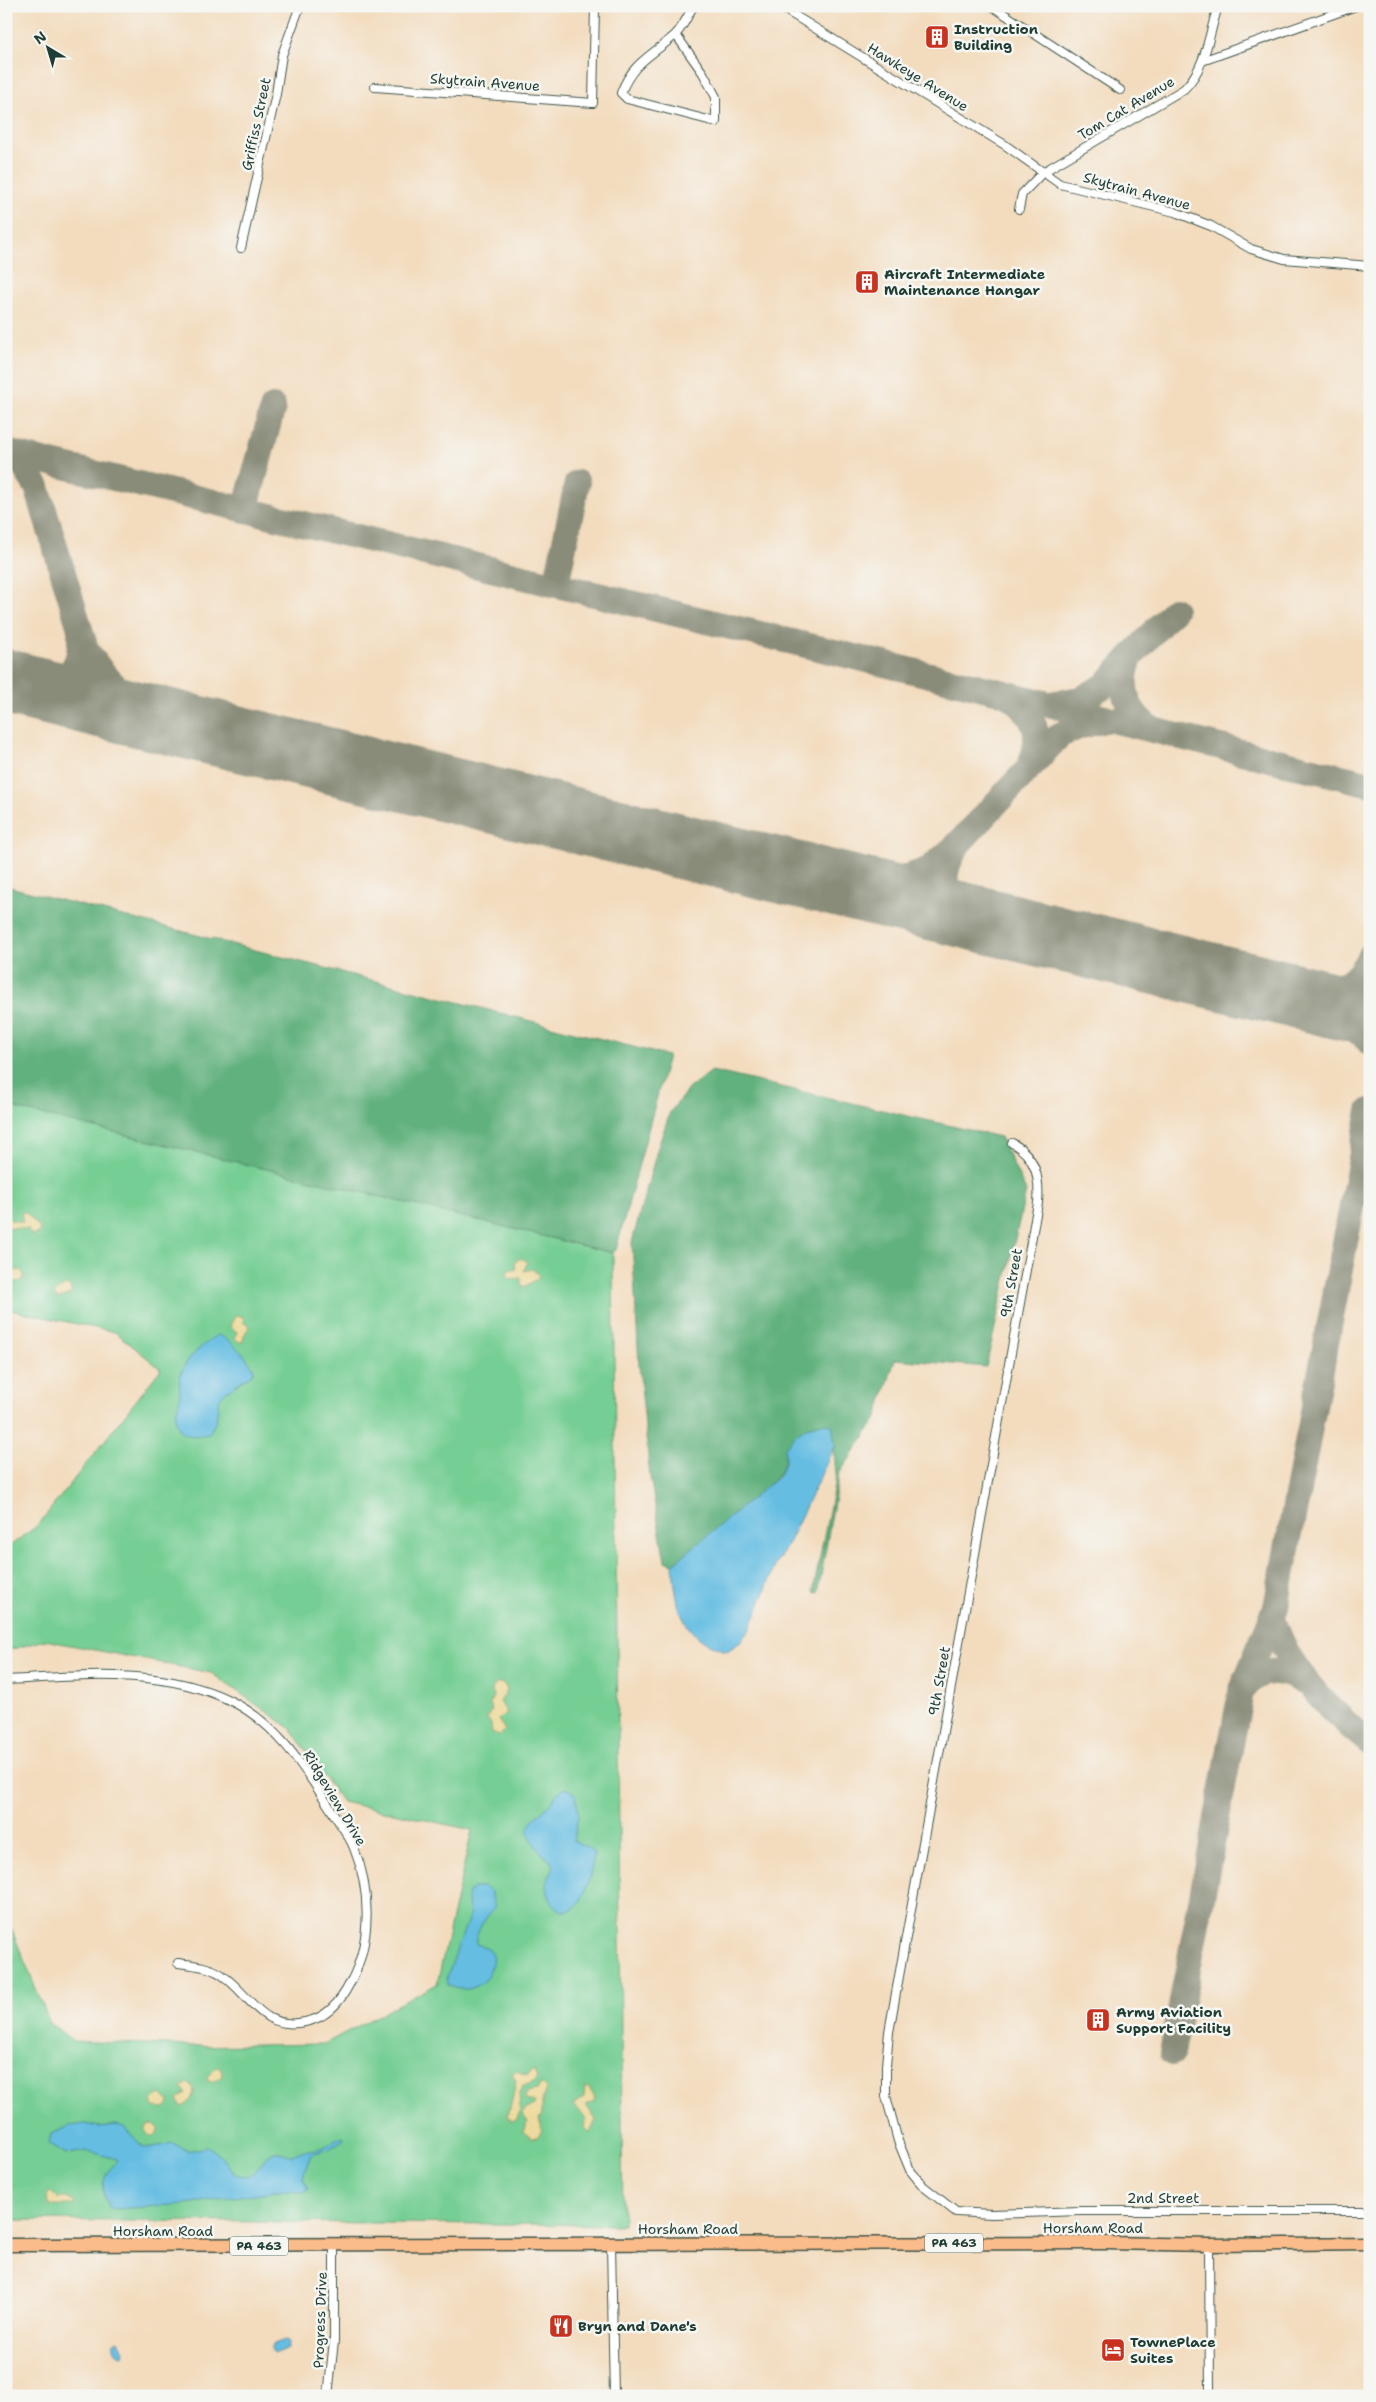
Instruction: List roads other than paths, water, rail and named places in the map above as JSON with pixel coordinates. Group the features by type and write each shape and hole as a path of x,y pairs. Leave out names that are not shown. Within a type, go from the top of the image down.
{"main road":[{"name":"Horsham Road","path":"6,2245 334,2246 1106,2243 1209,2245 1370,2243"}],"street":[{"name":"Griffiss Street","path":"241,248 276,94 282,55 300,6"},
{"name":"Skytrain Avenue","path":"375,87 593,103 594,6"},
{"path":"676,35 703,73 716,97 716,122 627,99 621,93 628,74 676,35 693,6"},
{"name":"Hawkeye Avenue","path":"779,6 1005,145 1042,172"},
{"path":"992,6 1120,90"},
{"name":"Tom Cat Avenue","path":"1019,209 1022,194 1042,172 1184,89 1196,76 1218,6"},
{"path":"1202,61 1356,6"},
{"name":"Skytrain Avenue","path":"1042,172 1060,184 1175,212 1212,226 1251,249 1284,259 1370,266"},
{"name":"9th Street","path":"956,2212 922,2186 905,2159 888,2111 886,2066 898,1983 1038,1203 1038,1183 1035,1165 1023,1150 1012,1143"},
{"name":"Ridgeview Drive","path":"6,1680 137,1676 185,1683 232,1702 272,1729 302,1762 354,1847 366,1893 367,1925 359,1966 343,1997 329,2012 306,2022 284,2023 262,2014 222,1975 204,1966 178,1963"},
{"name":"2nd Street","path":"956,2212 992,2214 1090,2211 1370,2210"},
{"path":"611,2244 614,2396"},
{"path":"1209,2245 1210,2396"},
{"name":"Progress Drive","path":"328,2396 334,2341 334,2246"}],"water":[{"path":"217,1335 227,1340 238,1350 254,1370 251,1375 225,1392 219,1400 216,1421 209,1434 192,1436 181,1432 176,1421 182,1372 189,1359"},
{"path":"823,1423 832,1425 835,1446 776,1564 750,1629 738,1644 727,1651 711,1645 699,1638 684,1619 676,1594 673,1564 778,1477 785,1463 785,1448 793,1437 806,1427"},
{"path":"565,1788 576,1796 579,1817 573,1840 589,1848 594,1854 586,1891 579,1904 568,1911 562,1911 553,1904 548,1892 547,1885 553,1869 552,1863 537,1848 528,1833 534,1818 549,1806 558,1793"},
{"path":"484,1887 491,1892 495,1908 488,1915 479,1930 476,1944 488,1948 492,1953 490,1971 481,1984 466,1989 457,1988 448,1985 447,1977 470,1914 467,1895 473,1888"},
{"path":"85,2124 98,2127 117,2125 124,2127 142,2146 148,2148 173,2143 188,2151 207,2147 220,2155 235,2174 245,2176 255,2171 266,2158 276,2152 291,2156 299,2152 322,2148 343,2136 344,2139 329,2149 311,2154 303,2177 308,2190 304,2192 275,2191 186,2204 116,2209 110,2208 106,2202 103,2184 108,2172 117,2162 116,2159 88,2151 66,2154 49,2143 51,2134 69,2126"},
{"path":"119,2340 124,2351 123,2355 118,2354 114,2347 114,2342"},
{"path":"285,2340 289,2343 288,2348 273,2354 271,2349 274,2344"}],"place":[{"name":"Instruction Building","path":"937,37"},
{"name":"Aircraft Intermediate Maintenance Hangar","path":"867,282"},
{"name":"Army Aviation Support Facility","path":"1098,2020"},
{"name":"Bryn and Dane's","path":"561,2326"},
{"name":"TownePlace Suites","path":"1113,2350"}]}
